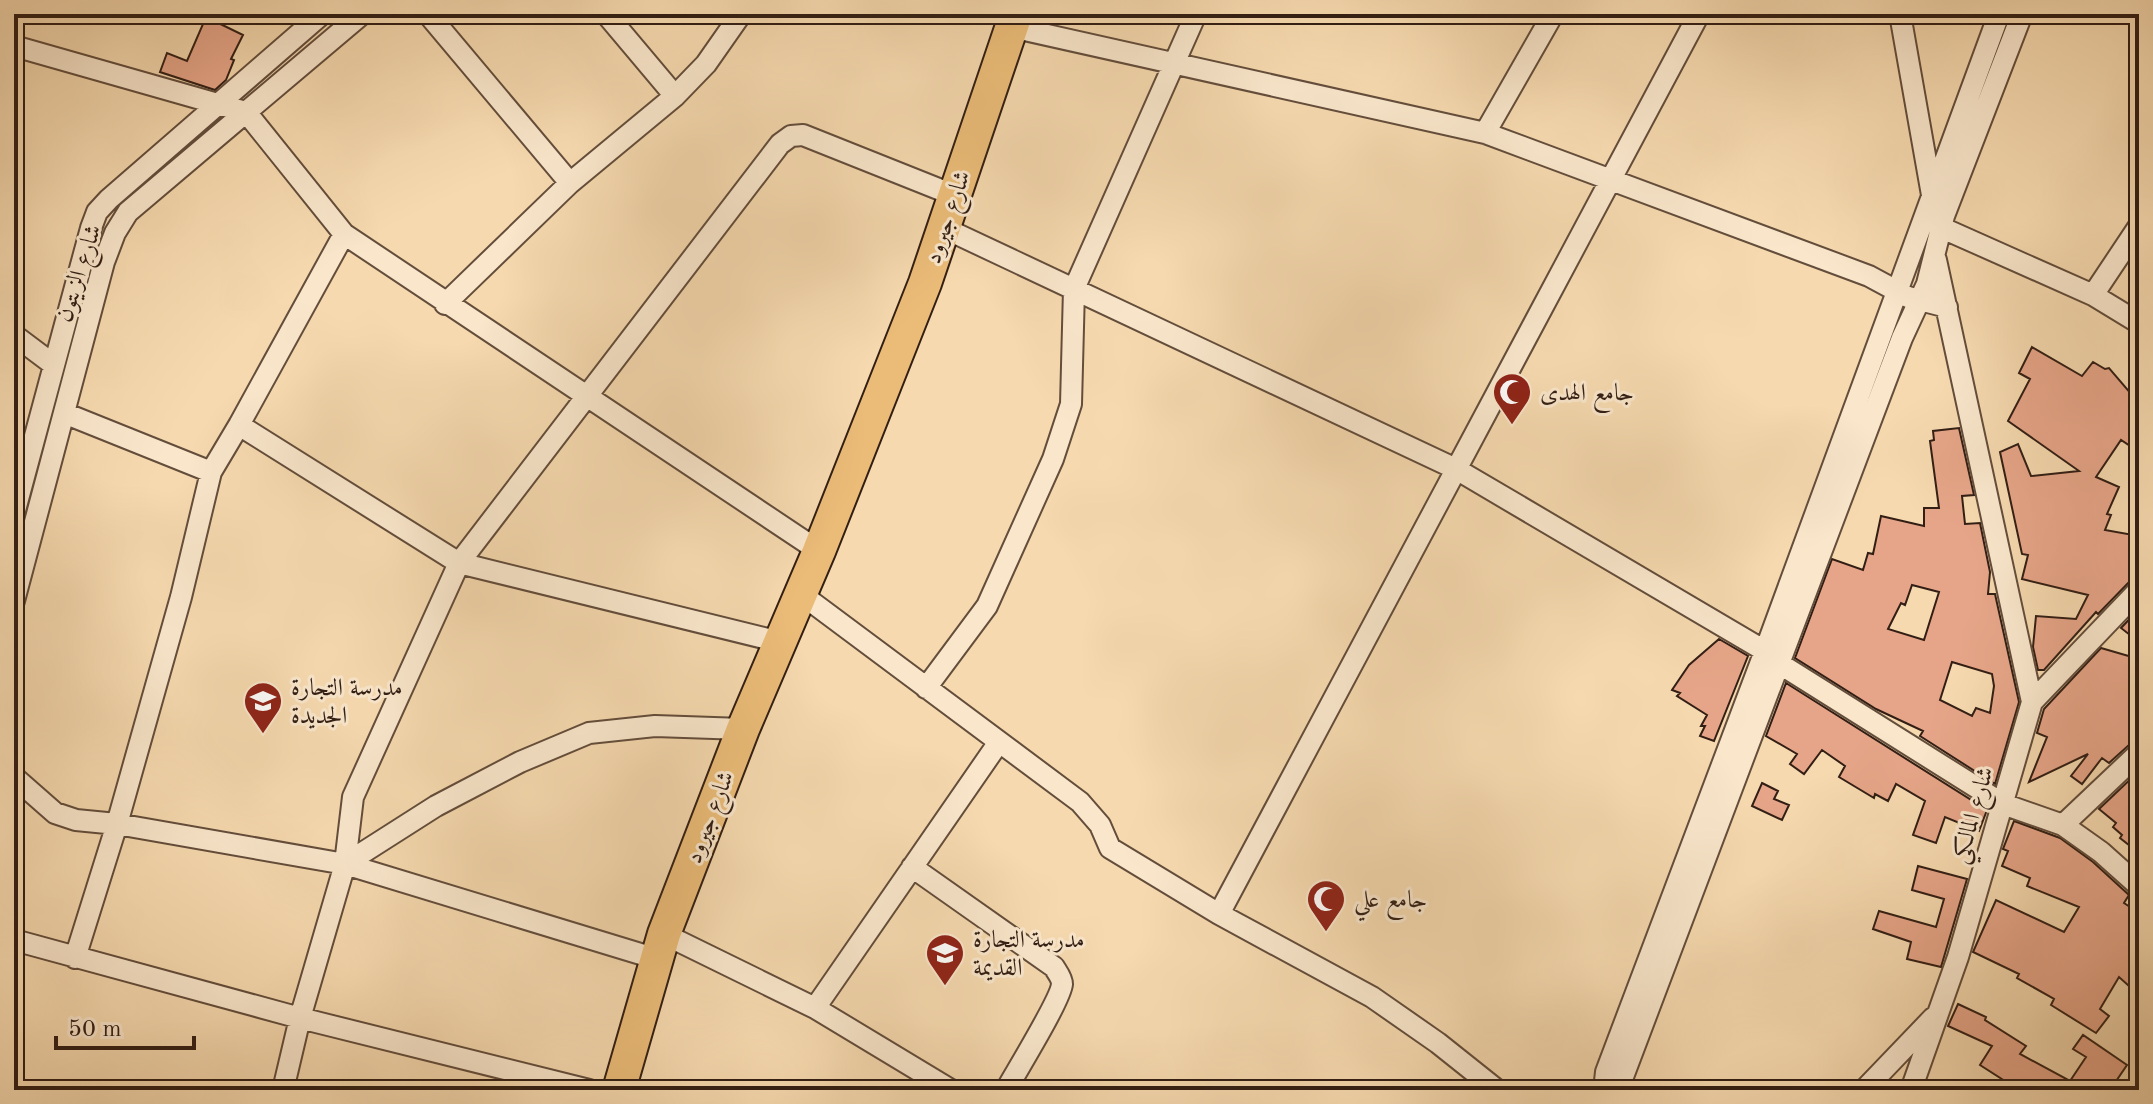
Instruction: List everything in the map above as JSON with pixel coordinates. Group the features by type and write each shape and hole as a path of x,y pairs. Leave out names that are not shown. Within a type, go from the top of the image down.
{"main road":[{"name":"شارع جيرود","path":"819,551 941,190 1009,18"},
{"name":"شارع جيرود","path":"619,1090 660,946 743,729 819,551 925,283 1009,18"}],"street":[{"name":"شارع الزيتون","path":"14,514 97,212 322,14"},
{"name":"شارع الزيتون","path":"14,601 104,262 115,233 128,212 362,14"},
{"path":"428,14 570,183"},
{"path":"606,14 675,96"},
{"path":"445,304 570,183 675,96 706,64 741,14"},
{"path":"926,688 987,606 1053,459 1071,404 1074,289 1196,14"},
{"path":"1485,133 1553,14"},
{"path":"1219,914 1699,14"},
{"path":"1900,14 1933,196"},
{"path":"1618,1090 1772,658 1913,247 1999,14"},
{"path":"1604,1090 1606,1072 1902,338 1920,301 1935,255 1940,227 2022,14"},
{"path":"1009,18 1175,63 1485,133 1869,276 1920,301 1947,307"},
{"path":"14,46 246,112 344,234 819,551"},
{"path":"283,1090 300,1018 345,864 353,797 459,563 780,144 791,136 803,135 941,190"},
{"path":"2093,295 2139,226"},
{"path":"1940,227 2093,295 2139,323"},
{"path":"944,228 1456,469 1772,658 2003,804 2063,825 2101,852 2139,886"},
{"path":"75,958 117,824 181,597 211,472 344,234"},
{"path":"1913,247 1935,255 2032,702"},
{"path":"14,335 54,365"},
{"path":"64,413 211,472"},
{"path":"239,425 459,563 780,642"},
{"name":"شارع المالكي","path":"1911,1090 1938,1014 2032,702 2139,590"},
{"path":"801,594 1080,802 1100,825 1110,848 1219,914 1372,997 1438,1043 1497,1090"},
{"path":"345,864 436,806 520,762 589,733 655,726 743,729"},
{"path":"815,1008 999,742"},
{"path":"2063,825 2139,753"},
{"path":"14,777 55,813 76,820 117,824 345,864 660,946 815,1008 951,1090"},
{"path":"912,867 1054,967 1060,975 1062,984 1055,1001 1006,1090"},
{"path":"14,940 300,1018 589,1090"},
{"path":"1864,1090 1938,1014"}],"building":[{"path":"206,17 243,35 231,59 234,60 226,80 215,90 160,72 167,53 187,61"},
{"path":"2032,347 2082,376 2093,362 2109,368 2139,403 2139,452 2121,440 2096,477 2119,487 2107,514 2111,515 2105,530 2139,536 2139,577 2130,581 2098,614 2096,612 2044,670 2038,670 2033,647 2036,616 2076,619 2088,595 2022,579 2028,555 2022,554 2000,452 2018,444 2031,476 2079,471 2008,421 2030,379 2019,373"},
{"path":"1959,428 1974,495 1962,496 1965,524 1980,523 1990,572 1988,594 1995,594 2019,702 1995,784 1920,736 1923,731 1876,709 1795,658 1832,559 1863,570 1868,553 1873,554 1881,516 1924,526 1924,508 1939,508 1930,441 1934,440 1933,431","holes":["1912,585 1939,592 1924,640 1888,629 1901,603 1905,605","1952,662 1992,674 1994,686 1990,713 1976,708 1972,716 1940,700"]},
{"path":"2139,609 2139,642 2121,628"},
{"path":"1719,639 1748,656 1714,741 1700,736 1707,715 1672,690 1689,665"},
{"path":"2101,648 2139,659 2139,740 2109,763 2102,758 2082,784 2071,776 2088,754 2029,782 2047,737 2037,733 2044,709"},
{"path":"1786,683 1987,810 1979,831 1945,817 1936,843 1913,835 1925,801 1896,784 1888,801 1875,794 1874,798 1839,777 1845,766 1822,750 1804,774 1790,764 1797,754 1766,736"},
{"path":"2139,771 2139,853 2120,838 2122,835 2113,827 2116,823 2099,809"},
{"path":"1762,783 1778,791 1774,799 1789,805 1782,820 1752,806"},
{"path":"2014,821 2060,838 2093,862 2129,895 2124,903 2139,913 2139,995 2119,977 2100,1009 2109,1016 2096,1033 2051,1005 2054,999 2017,978 2019,974 1973,952 1996,900 2064,932 2079,907 2027,886 2030,878 2002,866 2008,851 2003,849"},
{"path":"1918,866 1967,879 1941,967 1907,959 1911,942 1873,929 1879,911 1936,927 1944,899 1912,890"},
{"path":"1958,1004 1986,1017 1985,1020 2026,1046 2020,1054 2070,1081 2086,1057 2073,1049 2083,1035 2127,1065 2110,1090 2019,1090 1980,1065 1992,1046 1948,1026"}],"place":[{"name":"جامع الهدى","path":"1512,426"},
{"name":"مدرسة التجارة الجديدة","path":"263,735"},
{"name":"جامع علي","path":"1326,933"},
{"name":"مدرسة التجارة القديمة","path":"945,987"}]}
